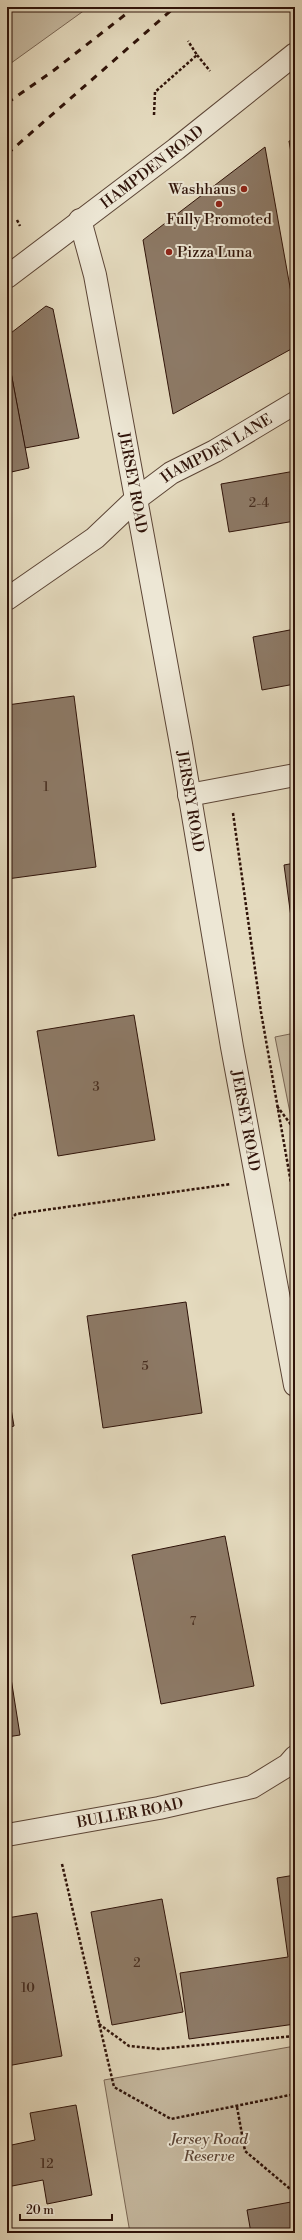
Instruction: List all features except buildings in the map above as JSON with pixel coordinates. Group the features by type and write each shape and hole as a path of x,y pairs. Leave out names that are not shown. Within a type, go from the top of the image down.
{"street":[{"name":"HAMPDEN ROAD","path":"7,277 37,256 80,220 176,149 295,54"},
{"name":"JERSEY ROAD","path":"80,220 95,275 295,1385"},
{"name":"HAMPDEN LANE","path":"7,599 95,538 135,500 171,473 215,451 295,403"},
{"path":"189,795 295,775"},
{"name":"BULLER ROAD","path":"7,1834 159,1808 252,1787 288,1765 295,1757"}],"path":[{"path":"188,41 210,71"},
{"path":"154,115 155,92 197,55"},
{"path":"17,220 20,226"},
{"path":"233,809 261,1012 295,1206"},
{"path":"277,1105 295,1130"},
{"path":"7,1223 16,1214 289,1176"},
{"path":"62,1864 114,2087 171,2119 237,2107 295,2094"},
{"path":"99,2024 129,2046 159,2049 295,2036"},
{"path":"237,2107 245,2151 295,2193"}],"green space":[{"path":"7,7 89,7 7,66"},
{"path":"295,1033 295,1138 275,1037"},
{"name":"Jersey Road Reserve","path":"295,2046 295,2233 130,2233 104,2080"}],"railway":[{"path":"7,103 53,71 135,7"},
{"path":"7,154 175,7"}],"place":[{"name":"Washhaus","path":"244,189"},
{"name":"Fully Promoted","path":"219,204"},
{"name":"Pizza Luna","path":"169,252"}]}
